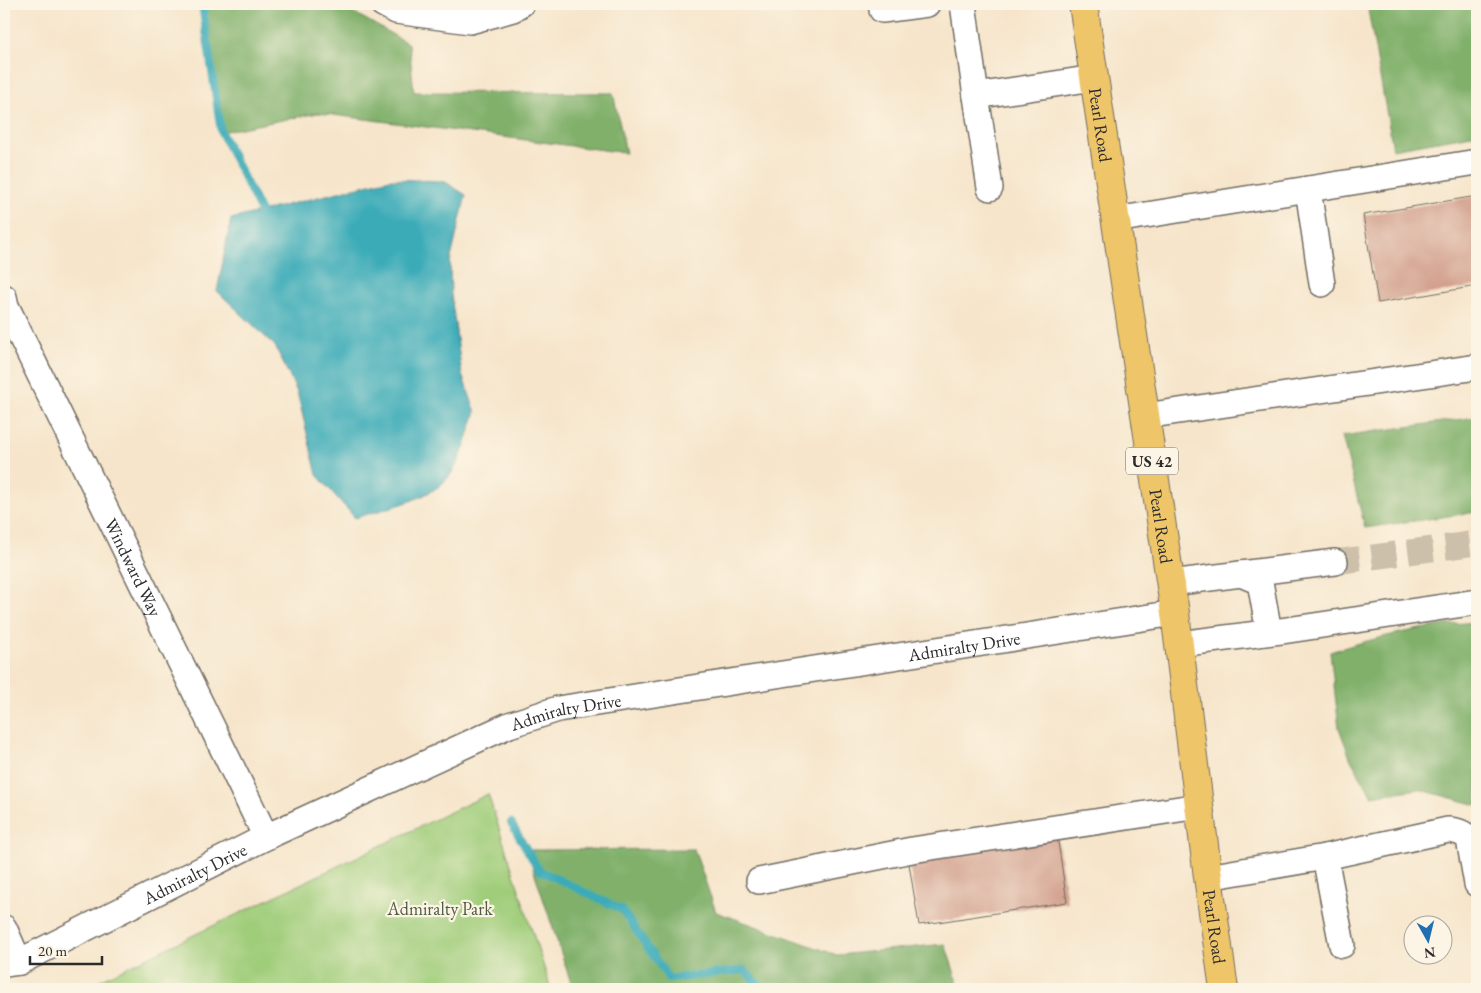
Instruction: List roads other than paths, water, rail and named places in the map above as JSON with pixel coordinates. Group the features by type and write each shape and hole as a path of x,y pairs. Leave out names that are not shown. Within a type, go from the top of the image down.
{"main road":[{"name":"Pearl Road","path":"1083,4 1171,583 1224,989"}],"street":[{"path":"383,4 396,11 470,21 513,9 521,4"},
{"path":"882,10 927,4"},
{"path":"963,4 990,188"},
{"path":"976,96 1094,78"},
{"path":"1115,220 1477,162"},
{"path":"1308,190 1322,284"},
{"name":"Windward Way","path":"4,297 6,306 266,837"},
{"path":"1145,416 1477,367"},
{"path":"1171,583 1335,562"},
{"path":"1241,574 1260,582 1268,632"},
{"path":"1179,644 1477,602"},
{"name":"Admiralty Drive","path":"11,963 266,837 509,724 558,709 1175,613"},
{"path":"759,881 912,850 1199,806"},
{"path":"1208,876 1325,857 1448,830 1465,834 1469,839 1477,884"},
{"path":"1325,857 1342,945"},
{"path":"4,928 11,963"}],"water":[{"path":"390,179 444,181 466,195 450,262 451,294 462,375 476,412 464,447 452,473 438,487 416,499 355,518 317,475 297,392 275,346 217,291 231,219"}],"waterway":[{"path":"202,4 221,132 265,220"},
{"path":"511,823 539,870 622,910 669,979 744,970 763,989"}],"tunnel":[{"path":"1335,562 1477,543"}],"park label":[{"name":"Admiralty Park","path":"440,908"}]}
